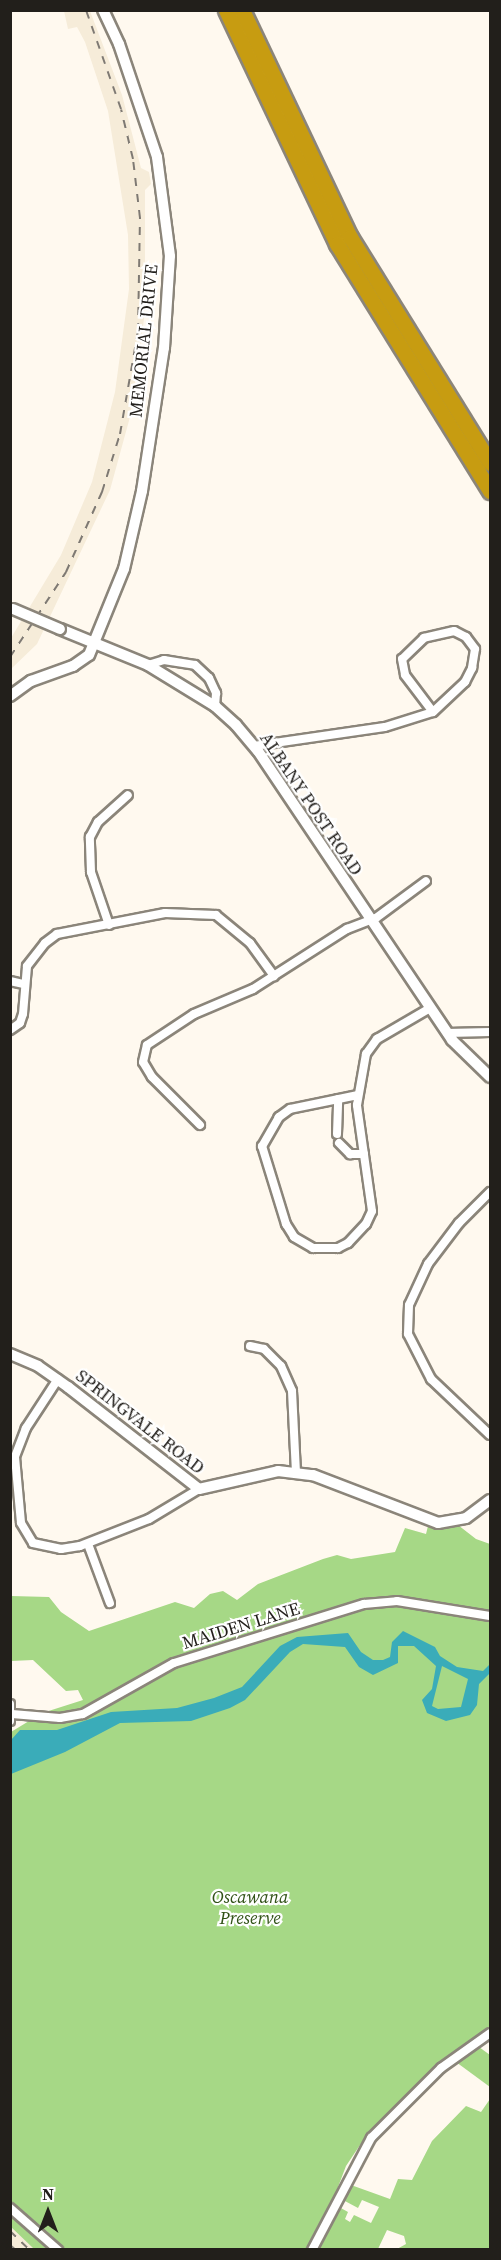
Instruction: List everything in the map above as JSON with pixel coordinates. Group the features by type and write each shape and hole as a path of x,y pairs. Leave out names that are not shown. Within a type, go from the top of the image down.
{"highway":[{"path":"226,10 337,244 490,491"},
{"path":"242,10 346,230 490,463"}],"street":[{"name":"MEMORIAL DRIVE","path":"10,696 31,681 82,662 94,642 124,569 142,491 164,348 170,256 158,157 119,44 103,10"},
{"name":"ALBANY POST ROAD","path":"12,608 148,665 215,706 254,746 368,920 447,1033 490,1077"},
{"path":"254,746 385,727 433,712 465,682 472,668 475,649 466,637 454,631 424,638 402,659 405,675 433,712"},
{"path":"148,665 164,660 195,665 210,678 216,693 215,706"},
{"path":"108,925 91,872 90,837 98,822 128,795"},
{"path":"200,1125 152,1077 143,1062 147,1045 194,1014 274,976 347,929 393,908 426,881"},
{"path":"10,1030 20,1023 23,1014 23,984 27,966 45,943 57,934 165,913 216,915 250,943 274,976"},
{"path":"10,981 23,984"},
{"path":"358,1095 290,1109 279,1118 262,1146 286,1224 303,1245 338,1248 366,1224 372,1211 372,1192 364,1154 358,1095 359,1074 371,1046 430,1008"},
{"path":"447,1033 490,1032"},
{"path":"337,1134 338,1099"},
{"path":"339,1143 350,1154 364,1154"},
{"path":"490,1192 459,1223 428,1264 409,1305 408,1334 431,1378 490,1435"},
{"path":"250,1346 264,1349 280,1366 292,1391 296,1473"},
{"name":"SPRINGVALE ROAD","path":"10,1354 58,1379 199,1489 278,1471 296,1473 346,1485 438,1523 466,1518 490,1500"},
{"path":"58,1379 17,1446 16,1500 27,1538 37,1545 60,1549 88,1544 150,1519 199,1489"},
{"path":"88,1544 110,1603"},
{"name":"MAIDEN LANE","path":"11,1718 60,1718 83,1714 174,1662 364,1604 397,1601 490,1616"},
{"path":"10,1704 11,1718"},
{"path":"312,2250 371,2138 441,2068 490,2034"},
{"path":"10,2208 58,2250"}],"shaded area":[{"path":"64,11 90,11 122,95 141,168 149,172 151,184 145,190 145,312 130,417 110,490 37,644 11,669 11,638 61,555 92,482 115,392 129,289 128,235 108,111 85,42 77,27 68,29"},
{"path":"11,2227 34,2249 11,2249"}],"green space":[{"name":"Oscawana Preserve","path":"458,1525 476,1539 490,1544 490,2027 433,2068 366,2136 346,2166 330,2208 307,2249 34,2249 11,2227 11,1732 29,1721 90,1715 87,1710 36,1715 83,1700 78,1690 66,1691 33,1660 11,1661 11,1596 49,1597 61,1612 89,1631 175,1602 194,1608 210,1594 223,1591 237,1600 258,1584 337,1555 351,1559 395,1552 405,1528 426,1534 428,1526"},
{"path":"479,2047 490,2055 490,2087 456,2062"},
{"path":"490,2099 490,2249 397,2249 406,2244 404,2236 387,2230 378,2249 320,2248 339,2207 348,2212 345,2219 350,2222 354,2215 371,2223 379,2207 362,2200 358,2208 343,2200 351,2185 390,2199 398,2179 412,2180 432,2141 466,2106 481,2112"}],"water":[{"path":"403,1631 435,1647 440,1656 457,1667 483,1671 490,1664 490,1673 479,1684 477,1705 470,1715 446,1721 427,1713 422,1700 432,1689 436,1666 414,1646 398,1646 398,1663 373,1675 359,1667 345,1647 303,1644 290,1652 245,1700 230,1708 191,1721 120,1723 65,1752 11,1774 11,1740 20,1730 57,1730 111,1712 177,1708 214,1698 242,1687 280,1646 297,1637 348,1633 361,1652 373,1660 390,1657 392,1642","holes":["442,1666 468,1679 461,1707 438,1709 432,1706"]}],"railway":[{"path":"10,657 66,572 102,492 120,434 138,331 140,218 133,159 121,109 86,10"},
{"path":"10,2231 30,2250"},
{"path":"10,2245 16,2250"}]}
